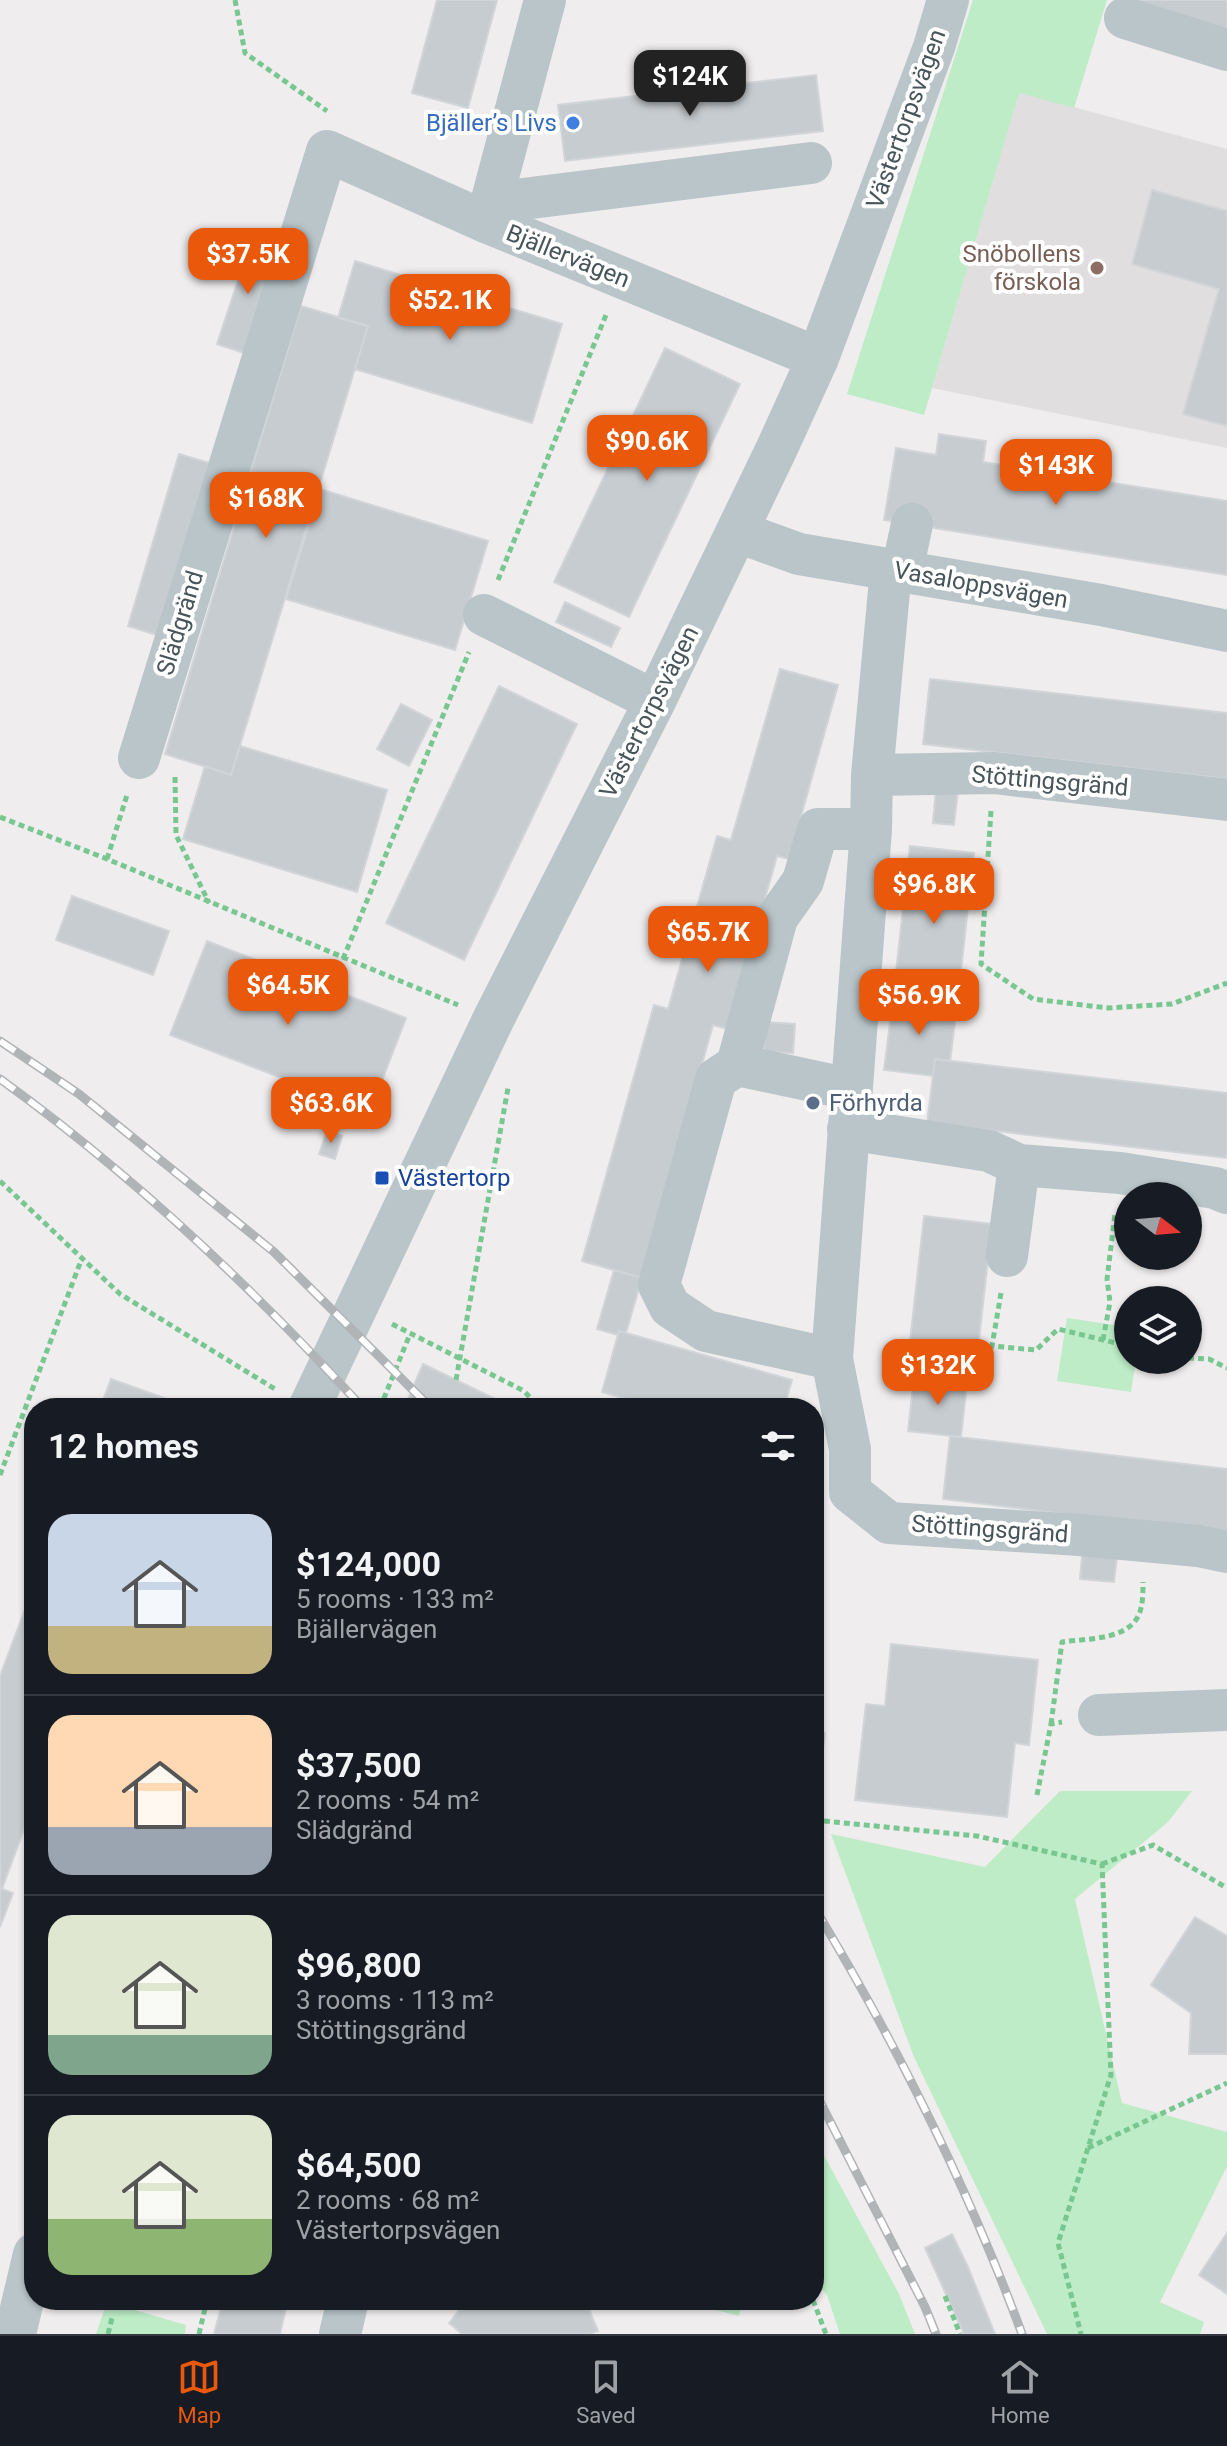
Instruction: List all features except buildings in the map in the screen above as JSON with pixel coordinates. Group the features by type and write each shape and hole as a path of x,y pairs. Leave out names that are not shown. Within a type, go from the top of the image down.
{"street":[{"name":"Bjällervägen","path":"545,0 488,212 818,358"},
{"name":"Västertorpsvägen","path":"296,1398 357,1304 493,1020 738,532 818,358 934,47 948,0"},
{"path":"1125,18 1227,50"},
{"name":"Slädgränd","path":"157,765 327,151 488,212"},
{"path":"488,212 811,163"},
{"name":"Stöttingsgränd","path":"912,524 896,570 872,775 871,829 832,1359 850,1449 850,1492 889,1523 1146,1541 1227,1552"},
{"name":"Vasaloppsvägen","path":"738,532 799,554 1101,605 1227,631"},
{"path":"484,615 655,701"},
{"name":"Stöttingsgränd","path":"872,775 994,773 1227,800"},
{"path":"832,1359 706,1331 670,1307 659,1285 716,1079 737,1065 777,918 803,881 818,829 871,829"},
{"path":"737,1065 849,1109 989,1151 1019,1165 1120,1173 1215,1188 1227,1193"},
{"path":"1007,1256 1019,1165"},
{"path":"1099,1715 1227,1710"},
{"path":"15,2334 24,2296"},
{"path":"340,2334 346,2310"}],"path":[{"path":"107,859 157,765"},
{"path":"157,765 176,835 210,904"},
{"path":"994,773 981,964 1033,999 1108,1008 1172,1004 1227,983"},
{"path":"0,817 493,1020"},
{"path":"456,1380 510,1079"},
{"path":"1103,1340 1110,1302 1107,1279 1120,1173"},
{"path":"0,1181 120,1294 292,1398"},
{"path":"1007,1256 992,1346 1036,1350 1058,1329 1114,1343"},
{"path":"29,1398 82,1258"},
{"path":"357,1304 524,1391 531,1398"},
{"path":"384,1398 410,1334"},
{"path":"1202,1359 1227,1368"},
{"path":"0,1475 24,1411"},
{"path":"1037,1795 1062,1642 1113,1635 1130,1628 1141,1611 1146,1541"},
{"path":"1051,1724 1099,1715"},
{"path":"824,1821 977,1836 1102,1864 1153,1845 1227,1888"},
{"path":"1081,2334 1058,2243 1111,2075 1102,1864"},
{"path":"1087,2148 1227,2083"},
{"path":"945,2296 960,2334"},
{"path":"199,2334 205,2310"},
{"path":"817,2310 826,2334"},
{"path":"108,2334 112,2318"}],"shaded area":[{"name":"Snöbollens förskola","path":"1019,92 1227,149 1227,448 932,388"}],"green space":[{"path":"973,0 1107,0 1074,108 1019,93 924,415 847,394"},
{"path":"1067,1318 1114,1325 1114,1374 1134,1374 1131,1392 1057,1381"},
{"path":"1060,1791 1192,1791 1168,1822 1075,1899 1122,2103 1227,2132 1227,2166 1160,2302 1204,2322 1200,2334 1047,2334 914,2057 831,1834 985,1867"},
{"path":"824,2155 899,2294 915,2334 840,2334 824,2292"},
{"path":"104,2310 134,2310 186,2325 185,2334 96,2334"},
{"path":"716,2310 740,2310 739,2316"}],"railway":[{"path":"0,1041 79,1094 274,1252 421,1398"},
{"path":"0,1079 97,1154 190,1234 354,1398"},
{"path":"824,1924 873,2010 954,2169 1022,2334"},
{"path":"824,2110 936,2334"}],"place":[{"name":"Bjäller’s Livs","path":"573,123"},
{"name":"Snöbollens förskola","path":"1097,268"},
{"name":"Förhyrda","path":"813,1103"},
{"name":"Västertorp","path":"382,1178"}]}
